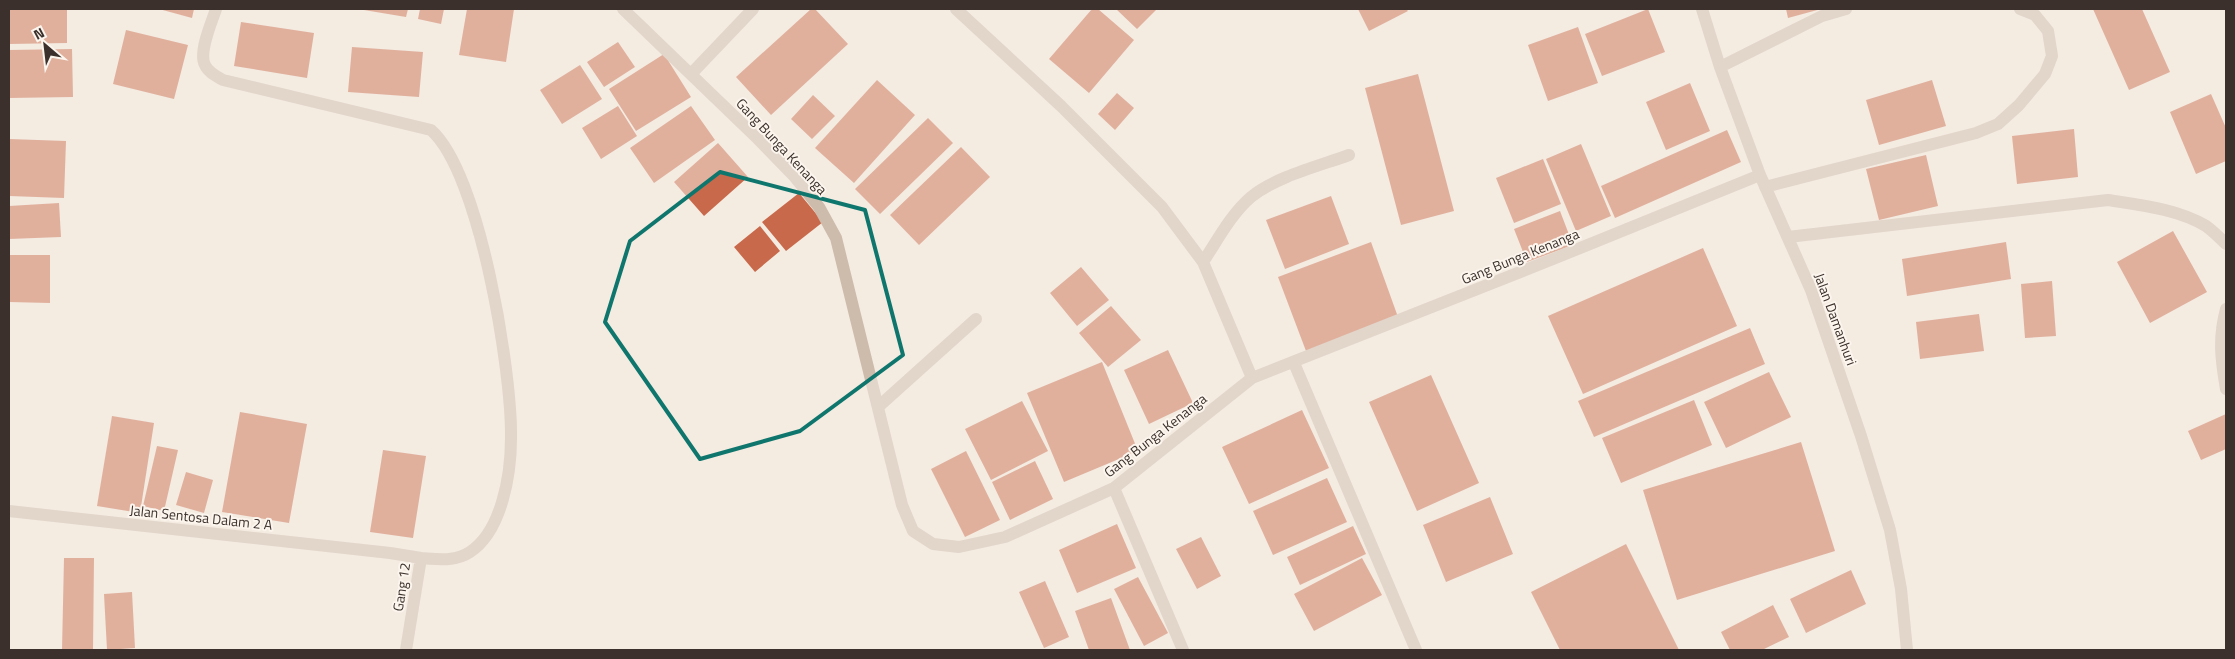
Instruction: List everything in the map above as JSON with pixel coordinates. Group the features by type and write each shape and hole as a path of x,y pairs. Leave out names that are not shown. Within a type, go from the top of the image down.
{"street":[{"path":"216,9 202,54 204,65 211,73 223,80 431,130 446,146 469,200 495,299 507,370 511,440 505,491 496,521 483,540 470,552 451,559 421,558"},
{"name":"Gang Bunga Kenanga","path":"624,9 758,139 820,206 836,238 902,505 914,531 933,544 959,547 1005,537 1114,488 1252,378 1763,181 1976,133 1998,124 2019,106 2045,74 2052,56 2048,31 2034,15 2020,9"},
{"path":"691,74 753,9"},
{"path":"956,9 1062,106 1162,207 1202,262 1252,378"},
{"name":"Jalan Damanhuri","path":"1702,9 1720,67 1763,181 1810,290 1832,350 1890,530 1901,588 1907,650"},
{"path":"1720,67 1822,16 1846,9"},
{"path":"1202,262 1226,226 1250,198 1271,184 1349,155"},
{"path":"1788,237 2108,200 2151,207 2181,216 2206,226 2226,244"},
{"path":"2226,309 2222,327 2220,353 2226,389"},
{"path":"878,407 976,319"},
{"path":"1294,363 1416,650"},
{"path":"1114,488 1183,650"},
{"name":"Jalan Sentosa Dalam 2 A","path":"9,511 390,553"},
{"name":"Gang 12","path":"390,553 421,558 406,650"}],"highlighted area":[{"path":"720,172 865,210 903,355 800,431 700,459 605,322 630,241"}],"building":[{"path":"9,9 67,9 67,43 9,44"},
{"path":"159,9 194,9 192,18"},
{"path":"365,9 408,9 406,17"},
{"path":"420,9 444,9 441,24 418,19"},
{"path":"467,9 514,9 506,62 459,55"},
{"path":"811,9 815,9 848,44 771,115 736,77"},
{"path":"1092,9 1098,9 1134,40 1089,93 1049,59"},
{"path":"1116,9 1157,9 1137,29"},
{"path":"1358,9 1406,9 1408,11 1369,31"},
{"path":"1648,9 1665,52 1602,76 1585,34"},
{"path":"1786,9 1821,9 1788,18"},
{"path":"2093,9 2142,9 2170,72 2129,90"},
{"path":"241,22 314,33 307,78 234,66"},
{"path":"1578,27 1598,83 1548,101 1528,45"},
{"path":"126,30 188,45 174,99 113,84"},
{"path":"618,42 635,67 604,87 587,62"},
{"path":"352,47 423,52 419,97 348,92"},
{"path":"72,49 73,97 9,98 9,50"},
{"path":"664,54 691,97 636,131 609,89"},
{"path":"580,65 602,99 562,124 540,90"},
{"path":"1418,74 1454,211 1401,225 1365,88"},
{"path":"877,80 915,115 854,183 815,148"},
{"path":"1932,80 1946,126 1879,145 1866,100"},
{"path":"1690,83 1710,131 1666,150 1646,102"},
{"path":"1117,93 1134,108 1115,130 1098,114"},
{"path":"2211,94 2226,128 2226,161 2196,174 2170,112"},
{"path":"813,95 835,116 812,139 791,119"},
{"path":"618,106 637,136 601,159 582,128"},
{"path":"691,106 715,140 654,183 630,148"},
{"path":"928,118 953,143 880,214 855,189"},
{"path":"2074,129 2078,177 2017,184 2012,136"},
{"path":"1727,130 1741,162 1615,218 1601,186"},
{"path":"9,139 66,141 64,198 9,196"},
{"path":"718,143 748,177 704,216 674,182"},
{"path":"1581,144 1611,216 1576,231 1546,159"},
{"path":"961,147 990,177 919,245 890,215"},
{"path":"1926,155 1938,206 1879,220 1866,169"},
{"path":"1543,159 1561,204 1514,223 1496,178"},
{"path":"799,193 823,222 786,251 762,222"},
{"path":"1331,196 1349,244 1285,269 1266,220"},
{"path":"59,203 61,237 9,239 9,206"},
{"path":"1560,211 1573,245 1527,262 1514,229"},
{"path":"760,226 780,251 755,272 734,247"},
{"path":"2173,231 2207,292 2150,323 2117,262"},
{"path":"1371,242 1398,317 1306,351 1278,277"},
{"path":"2006,242 2011,279 1907,296 1902,259"},
{"path":"1703,248 1737,326 1583,394 1548,316"},
{"path":"9,255 50,255 50,303 9,302"},
{"path":"1081,267 1109,300 1077,326 1050,293"},
{"path":"2052,281 2056,336 2025,338 2021,284"},
{"path":"1111,306 1141,340 1108,367 1079,333"},
{"path":"1979,314 1984,351 1920,359 1916,322"},
{"path":"1750,328 1765,364 1594,437 1578,401"},
{"path":"1168,350 1193,403 1149,424 1124,370"},
{"path":"1102,362 1138,451 1064,482 1027,393"},
{"path":"1769,372 1791,417 1726,448 1704,402"},
{"path":"1431,375 1479,483 1417,511 1369,402"},
{"path":"1694,400 1712,445 1621,483 1602,438"},
{"path":"1022,401 1048,451 991,480 965,429"},
{"path":"1302,410 1329,468 1249,504 1222,447"},
{"path":"240,412 307,424 289,523 222,512"},
{"path":"2226,414 2226,449 2201,460 2188,431"},
{"path":"112,416 154,423 140,513 97,506"},
{"path":"1801,442 1835,551 1677,600 1643,490"},
{"path":"157,446 178,450 164,511 143,506"},
{"path":"383,450 426,456 413,538 370,532"},
{"path":"966,451 1000,520 965,537 931,469"},
{"path":"1035,461 1053,499 1010,520 992,482"},
{"path":"186,472 213,480 204,513 176,505"},
{"path":"1327,478 1347,522 1273,555 1253,511"},
{"path":"1490,497 1513,554 1446,582 1423,525"},
{"path":"1117,524 1136,568 1077,593 1059,550"},
{"path":"1353,526 1366,554 1300,585 1287,557"},
{"path":"1201,537 1221,576 1197,589 1176,549"},
{"path":"1626,544 1679,650 1560,650 1531,592"},
{"path":"64,558 94,558 93,650 62,650"},
{"path":"1362,558 1382,595 1314,631 1294,594"},
{"path":"1851,570 1866,604 1806,633 1790,599"},
{"path":"1138,577 1168,633 1144,646 1114,589"},
{"path":"1045,581 1069,637 1044,648 1019,592"},
{"path":"132,592 135,648 107,650 104,594"},
{"path":"1111,598 1130,650 1089,650 1075,611"},
{"path":"1773,605 1789,637 1762,650 1730,650 1721,632"}]}
